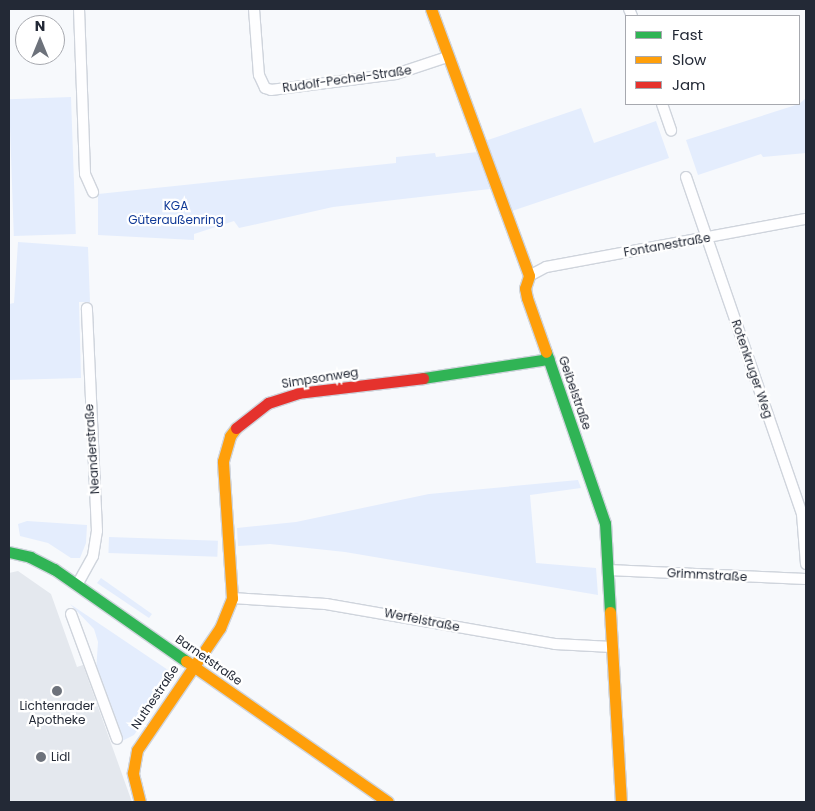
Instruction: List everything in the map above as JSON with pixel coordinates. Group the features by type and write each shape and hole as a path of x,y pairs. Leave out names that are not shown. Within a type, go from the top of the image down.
{"street":[{"path":"79,9 85,174 93,192"},
{"name":"Rudolf-Pechel-Straße","path":"254,9 259,75 265,88 271,90 396,74 447,57"},
{"name":"Geibelstraße","path":"431,9 447,57 529,276 525,288 527,298 605,523 621,802"},
{"path":"662,105 671,130"},
{"name":"Rotenkruger Weg","path":"686,177 802,514 806,564"},
{"name":"Fontanestraße","path":"529,276 546,267 806,219"},
{"name":"Neanderstraße","path":"77,585 93,556 97,530 87,308"},
{"name":"Simpsonweg","path":"193,666 220,628 232,598 223,461 234,430 253,411 298,393 443,376 548,359"},
{"name":"Barnetstraße","path":"9,552 41,561 388,802"},
{"name":"Grimmstraße","path":"608,570 806,579"},
{"name":"Werfelstraße","path":"232,598 326,604 548,643 612,647"},
{"name":"Nuthestraße","path":"71,614 117,739"},
{"name":"Nuthestraße","path":"140,802 133,772 137,750 151,725 193,666"}],"shaded area":[{"path":"18,571 51,594 77,667 83,665 132,802 9,802 9,573"}],"green space":[{"path":"71,97 76,234 14,236 9,99"},
{"path":"806,98 806,153 763,157 761,154 698,175 686,140 800,105"},
{"path":"581,108 594,143 656,121 669,158 509,212 485,141"},
{"name":"KGA Güteraußenring","path":"477,152 490,189 333,207 239,228 234,221 194,234 194,240 98,235 98,194 396,163 396,157 435,153 436,157"},
{"path":"18,242 88,247 90,302 79,302 81,378 9,380 9,304 14,303"},
{"path":"578,480 581,488 530,495 536,563 596,568 598,595 345,552 270,544 238,546 237,528 296,522 429,494"},
{"path":"27,521 87,525 86,543 80,558 71,558 48,543 20,536 18,524"},
{"path":"109,537 218,541 217,557 108,553"},
{"path":"101,578 152,614 149,618 97,583"},
{"path":"70,604 168,670 171,683 134,735 122,741 96,672 98,642 94,629"}],"traffic: fast":[{"path":"546,352 605,523 610,612"},
{"path":"423,378 549,359"},
{"path":"9,552 30,557 54,569 186,661"}],"traffic: slow":[{"path":"431,9 529,276 525,288 527,298 546,352"},
{"path":"140,802 133,773 137,750 220,628 232,598 223,461 230,436 236,428"},
{"path":"610,612 621,802"},
{"path":"186,661 388,802"}],"traffic: jam":[{"path":"236,428 268,403 298,393 423,378"}],"place":[{"name":"Lichtenrader Apotheke","path":"57,691"},
{"name":"Lidl","path":"41,757"}]}
